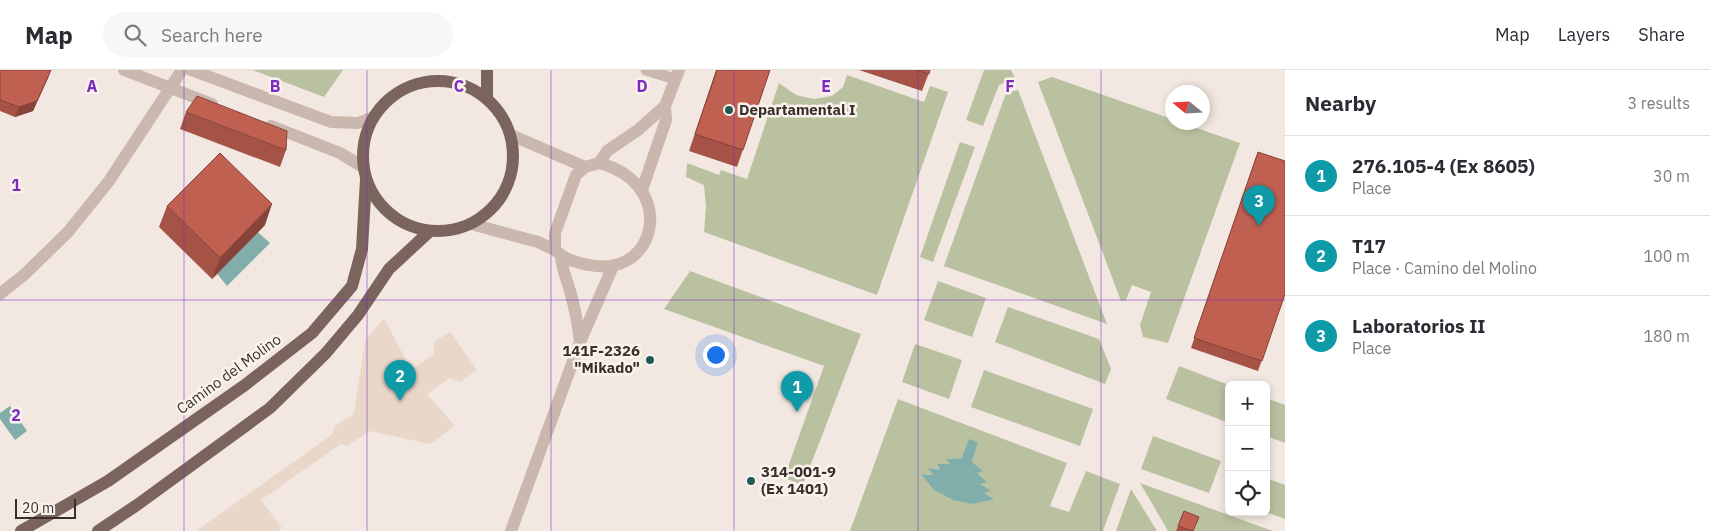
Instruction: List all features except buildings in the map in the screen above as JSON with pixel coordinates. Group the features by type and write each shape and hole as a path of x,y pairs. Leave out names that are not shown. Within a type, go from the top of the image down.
{"main road":[{"path":"438,80 448,70"},
{"path":"487,70 487,98"},
{"path":"438,80 464,85 487,98 501,115 511,135 514,152 512,170 507,187 498,202 472,224 451,231 430,231 409,226 390,215 376,199 365,173 362,149 366,132 374,116 386,101 401,90 419,82 438,80"},
{"name":"Camino del Molino","path":"21,531 108,481 245,385 312,333 352,286 362,249 365,173"},
{"path":"98,531 270,408 326,352 358,315 389,269 430,231"}],"street":[{"path":"124,70 226,110"},
{"path":"0,294 25,274 68,232 109,181 182,70"},
{"path":"191,70 331,122 358,123 374,116"},
{"path":"642,190 666,120 665,106 677,75"},
{"path":"599,163 607,151 638,130 665,106"},
{"path":"262,123 340,152 365,173"},
{"path":"511,135 584,167"},
{"path":"472,224 538,242 558,254 599,268 613,266 627,260 638,251 646,239 651,222 649,205 642,190 632,179 609,165 599,163 584,167 576,175 555,233 558,254 562,270 570,288 580,342"},
{"path":"511,531 580,342 613,266"}],"lane":[{"path":"646,70 677,75"}],"green space":[{"path":"253,70 343,70 324,97"},
{"path":"984,70 1011,70 1015,78 999,85 983,126 966,120"},
{"path":"847,75 924,102 930,86 948,92 877,295 704,232 706,206 704,185 686,177 687,163 719,175 721,170 747,179 779,83 796,95 814,99 832,96 843,87"},
{"path":"1052,77 1165,117 1165,130 1202,130 1240,143 1168,343 1143,337 1140,325 1151,292 1132,285 1126,300 1121,301 1038,82"},
{"path":"1018,90 1107,324 944,266 1006,93"},
{"path":"960,142 975,147 933,262 920,257"},
{"path":"690,271 861,334 803,485 784,478 824,366 664,309"},
{"path":"938,281 986,298 972,337 924,320"},
{"path":"1008,307 1099,339 1111,369 1105,384 995,342"},
{"path":"915,344 962,360 949,399 902,382"},
{"path":"1179,366 1225,383 1225,421 1166,399"},
{"path":"984,370 1093,409 1080,446 971,407"},
{"path":"898,399 1067,463 1050,506 1069,512 1086,471 1120,484 1103,531 850,531","holes":["978,442 972,462 982,471 977,473 986,481 979,484 990,491 983,493 993,498 921,474 934,475 940,471 937,464 951,464 946,459 962,458"]},
{"path":"1270,399 1285,405 1285,443 1270,437"},
{"path":"1153,436 1221,461 1209,493 1141,469"},
{"path":"1270,479 1285,485 1285,519 1270,513"},
{"path":"1140,483 1225,514 1225,516 1231,516 1273,531 1193,531 1197,522 1182,517 1176,531 1168,531"},
{"path":"1131,489 1157,531 1116,531"}],"shaded area":[{"path":"384,318 411,370 433,355 435,341 450,332 477,370 460,382 449,378 427,394 455,426 430,444 369,431 348,446 341,444 261,500 282,528 278,531 196,531 333,434 334,427 354,413 365,341"}],"water":[{"path":"251,226 270,243 227,286 211,266"},
{"path":"10,406 27,431 15,440 0,419 0,413"},
{"path":"969,439 978,442 972,462 983,471 977,473 987,482 980,484 991,491 984,493 994,499 973,504 953,500 934,490 921,474 933,475 928,468 940,470 937,464 950,464 946,459 962,458"}],"place":[{"name":"Departamental I","path":"729,110"},
{"name":"Laboratorios II","path":"1259,226"},
{"name":"141F-2326 \"Mikado\"","path":"650,360"},
{"name":"T17","path":"400,401"},
{"name":"276.105-4 (Ex 8605)","path":"797,412"},
{"name":"314-001-9 (Ex 1401)","path":"751,481"}]}
